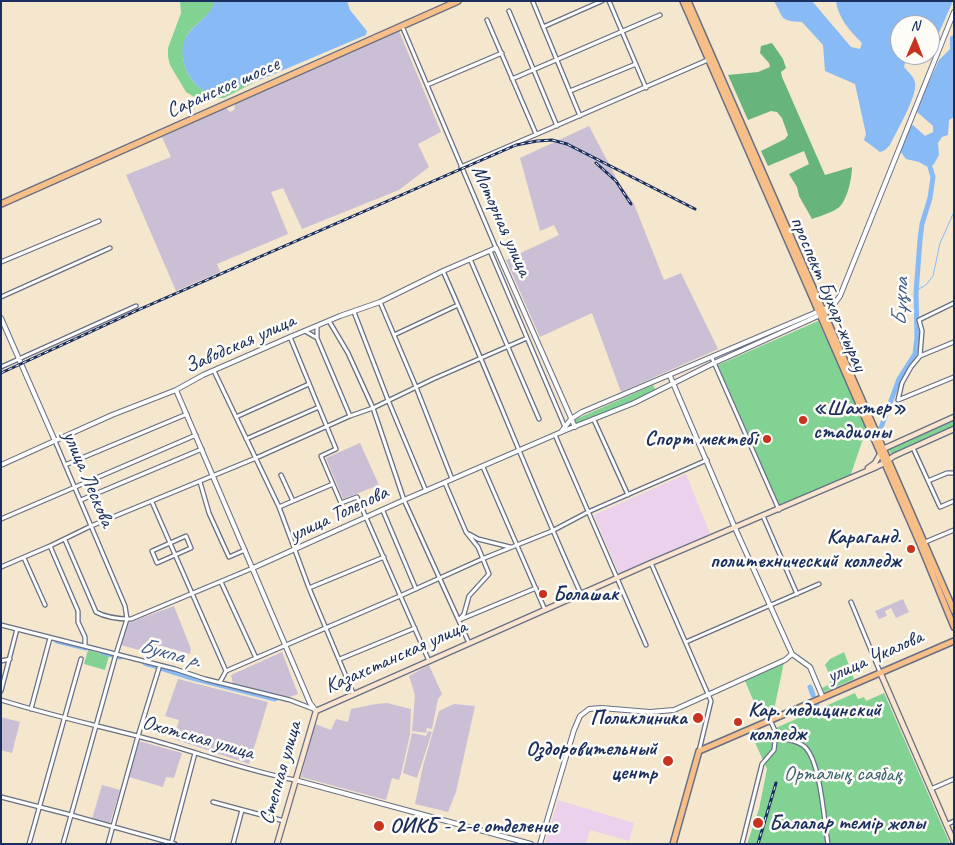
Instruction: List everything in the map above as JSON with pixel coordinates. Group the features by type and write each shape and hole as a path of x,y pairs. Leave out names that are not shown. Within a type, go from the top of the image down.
{"highway":[{"name":"Саранское шоссе","path":"1,204 458,1"}],"main road":[{"name":"проспект Бухар-жырау","path":"683,1 711,59"},
{"name":"проспект Бухар-жырау","path":"688,1 711,59 952,614 954,628"},
{"path":"863,472 875,462 881,451 954,417"},
{"name":"Казахстанская улица","path":"316,711 353,693 651,563 779,510 954,429"},
{"name":"улица Чкалова","path":"699,751 954,640"},
{"path":"880,672 954,842"},
{"name":"Степная улица","path":"277,844 316,711"},
{"path":"673,844 699,751"}],"street":[{"path":"543,27 602,1"},
{"path":"608,1 646,88"},
{"path":"532,2 580,116"},
{"path":"509,11 557,126"},
{"path":"565,428 570,419 582,412 832,308 840,296 954,12"},
{"path":"512,79 660,15"},
{"path":"487,20 536,134"},
{"name":"Моторная улица","path":"402,26 460,166 575,427"},
{"path":"427,86 502,53"},
{"path":"460,166 711,59"},
{"path":"570,91 636,64"},
{"path":"1,262 98,222"},
{"path":"1,297 110,248"},
{"name":"Заводская улица","path":"1,465 112,415 176,390 214,371 328,321 380,302 443,271 496,248"},
{"name":"Моторная улица","path":"490,251 565,428"},
{"path":"470,259 539,420"},
{"path":"443,271 552,530 581,594"},
{"path":"380,302 452,480"},
{"path":"920,356 922,331 919,320 954,303"},
{"path":"394,335 458,305"},
{"path":"1,367 136,306"},
{"path":"354,312 426,491"},
{"name":"улица Толепова","path":"128,619 294,551 404,500 555,435 565,428 575,427 634,403 821,313"},
{"name":"улица Лескова","path":"1,318 75,486 125,606 128,619"},
{"path":"328,321 348,353 373,408 404,500 469,643"},
{"path":"318,326 317,338 350,416"},
{"path":"305,331 317,338"},
{"path":"290,338 336,449 321,456 333,484 342,503 357,497 429,661"},
{"path":"1,567 65,540 91,526 214,477 350,416 373,408 527,338"},
{"path":"954,342 920,356 902,383 898,400 954,377"},
{"path":"712,358 779,510"},
{"path":"214,371 279,507 294,551 353,693"},
{"path":"670,376 735,528 792,654 810,667 823,698"},
{"path":"236,417 309,384"},
{"path":"176,390 310,703 316,711"},
{"path":"246,439 319,407"},
{"path":"65,465 187,414"},
{"path":"594,420 628,496"},
{"path":"1,519 196,435"},
{"path":"555,435 646,645"},
{"path":"912,448 940,507 954,501"},
{"path":"80,500 202,449"},
{"path":"220,682 226,671 518,545 707,460"},
{"path":"483,467 545,610"},
{"path":"928,481 954,472"},
{"path":"282,475 293,501"},
{"path":"200,482 209,513 229,557 245,550"},
{"path":"445,483 466,532 478,547 489,574 470,596 460,620"},
{"path":"279,507 333,484"},
{"path":"152,502 226,671"},
{"path":"383,511 416,589"},
{"path":"763,516 797,594"},
{"path":"922,544 954,530"},
{"path":"466,532 478,539 511,548"},
{"path":"186,536 191,548 174,555 157,563 152,551 186,536"},
{"path":"63,844 116,654 128,619 98,614 96,612 65,540"},
{"path":"50,546 78,611 78,622 84,636 85,645"},
{"path":"309,588 384,557"},
{"path":"24,558 45,605"},
{"path":"651,563 709,695 711,704 699,751"},
{"path":"221,582 256,658"},
{"path":"686,642 819,584"},
{"path":"460,620 536,588"},
{"path":"852,602 880,672"},
{"name":"Казахстанская улица","path":"2,626 85,645 205,679 290,700 316,711"},
{"path":"340,659 414,628"},
{"path":"1,691 17,629"},
{"path":"31,709 50,638"},
{"path":"540,844 574,730 578,719 584,712 594,708 650,712 678,709 785,660 792,654"},
{"path":"1,661 10,659"},
{"path":"29,844 81,659"},
{"path":"108,844 159,668"},
{"name":"Охотская улица","path":"1,700 138,736 274,776 295,780 531,844"},
{"path":"770,720 780,737 798,742 807,749 818,777 828,844"},
{"path":"742,844 762,764 774,750 776,733"},
{"path":"1,797 72,814 172,843 195,753"},
{"path":"931,789 954,780"},
{"path":"213,802 284,821"},
{"path":"233,844 242,810"},
{"path":"946,825 954,821"}],"shaded area":[{"path":"399,31 441,132 418,144 429,167 399,190 302,229 283,188 271,192 288,234 217,264 220,272 176,291 126,175 171,157 162,137 226,108 230,112 234,110 235,104"},
{"path":"589,126 619,183 634,204 664,280 681,273 718,349 621,392 592,313 540,337 506,260 559,235 554,225 540,231 520,158"},
{"path":"360,443 379,485 343,499 326,458"},
{"path":"686,474 710,534 619,574 594,515"},
{"path":"903,599 909,612 896,618 891,608 885,611 887,616 879,619 875,611"},
{"path":"174,606 191,649 190,654 162,646 156,646 143,651 121,645 128,623"},
{"path":"282,652 298,694 289,697 233,684 231,675"},
{"path":"429,665 442,694 438,699 432,729 427,728 426,733 412,731 415,695 409,676"},
{"path":"178,679 268,702 249,764 174,739 179,720 165,716"},
{"path":"387,703 411,709 410,735 401,774 399,780 392,778 386,800 301,777 315,724 331,730 336,719 348,722 351,709"},
{"path":"454,704 475,706 456,792 448,812 415,804 423,766 439,711"},
{"path":"1,717 20,722 12,753 1,750"},
{"path":"428,731 432,732 417,778 403,773 412,733 426,736"},
{"path":"139,741 182,753 174,778 166,777 163,787 129,777"},
{"path":"102,785 120,790 110,823 92,819"},
{"path":"558,800 634,823 629,841 590,830 586,844 545,844"}],"green space":[{"path":"180,1 215,1 210,12 189,32 184,45 183,53 186,70 195,84 209,92 255,82 224,98 196,98 186,92 170,65 168,57 168,48 181,13"},
{"path":"772,43 783,59 786,68 781,72 782,77 825,175 852,167 848,189 841,205 833,211 812,219 789,174 809,164 804,151 768,166 761,151 785,139 788,135 782,118 777,112 771,111 748,120 728,75 758,72 770,67 769,63 760,53 761,46"},
{"name":"«Шахтер» стадионы","path":"818,321 867,427 850,477 780,507 718,365"},
{"path":"653,385 656,391 576,425 574,420"},
{"path":"954,419 954,427 891,454 888,448"},
{"path":"88,650 109,656 105,670 84,664"},
{"path":"844,652 854,679 824,692 822,688 830,684 831,678 825,665 830,659"},
{"path":"784,662 774,710 760,716 745,681"},
{"name":"Орталық саябақ","path":"855,693 858,699 864,697 866,701 884,693 950,844 747,844 759,809 767,769 753,738"}],"water":[{"path":"215,1 347,1 350,10 367,31 366,35 255,82 209,92 202,89 190,78 184,61 183,44 189,32 206,16"},
{"path":"774,1 812,1 851,47 860,49 862,43 842,19 836,1 953,1 940,30 940,15 890,15 890,65 904,65 904,67 913,78 915,89 906,114 890,145 880,152 864,140 866,134 855,84 825,71 823,45 802,22 786,20 781,15"},
{"path":"954,28 954,117 949,120 948,135 942,137 938,143 939,155 930,167 906,159 900,151 910,126 913,125 925,136 933,132 933,126 916,111 937,65 940,65 940,59 950,49 950,37 953,35"}],"waterway":[{"name":"Бұқпа","path":"879,433 899,379 915,354 917,337 916,293 920,240 933,177 930,167"},
{"path":"917,290 926,285 933,276 940,243 954,212"},
{"name":"Букпа р.","path":"57,641 86,648"},
{"name":"Букпа р.","path":"102,652 120,657"},
{"name":"Букпа р.","path":"145,663 192,678 275,699"},
{"path":"810,687 813,695"},
{"path":"817,706 819,716"}],"railway":[{"path":"1,373 138,310 516,145 552,140 567,144 695,209"},
{"path":"596,163 616,181 631,204"},
{"path":"758,844 776,783"}],"place":[{"name":"«Шахтер» стадионы","path":"803,420"},
{"name":"Спорт мектебі","path":"767,439"},
{"name":"Караганд. политехнический колледж","path":"911,549"},
{"name":"Болашак","path":"543,594"},
{"name":"Поликлиника","path":"698,718"},
{"name":"Кар. медицинский колледж","path":"738,722"},
{"name":"Оздоровительный центр","path":"668,761"},
{"name":"Балалар темір жолы","path":"758,823"},
{"name":"ОИКБ - 2-е отделение","path":"379,826"}]}
